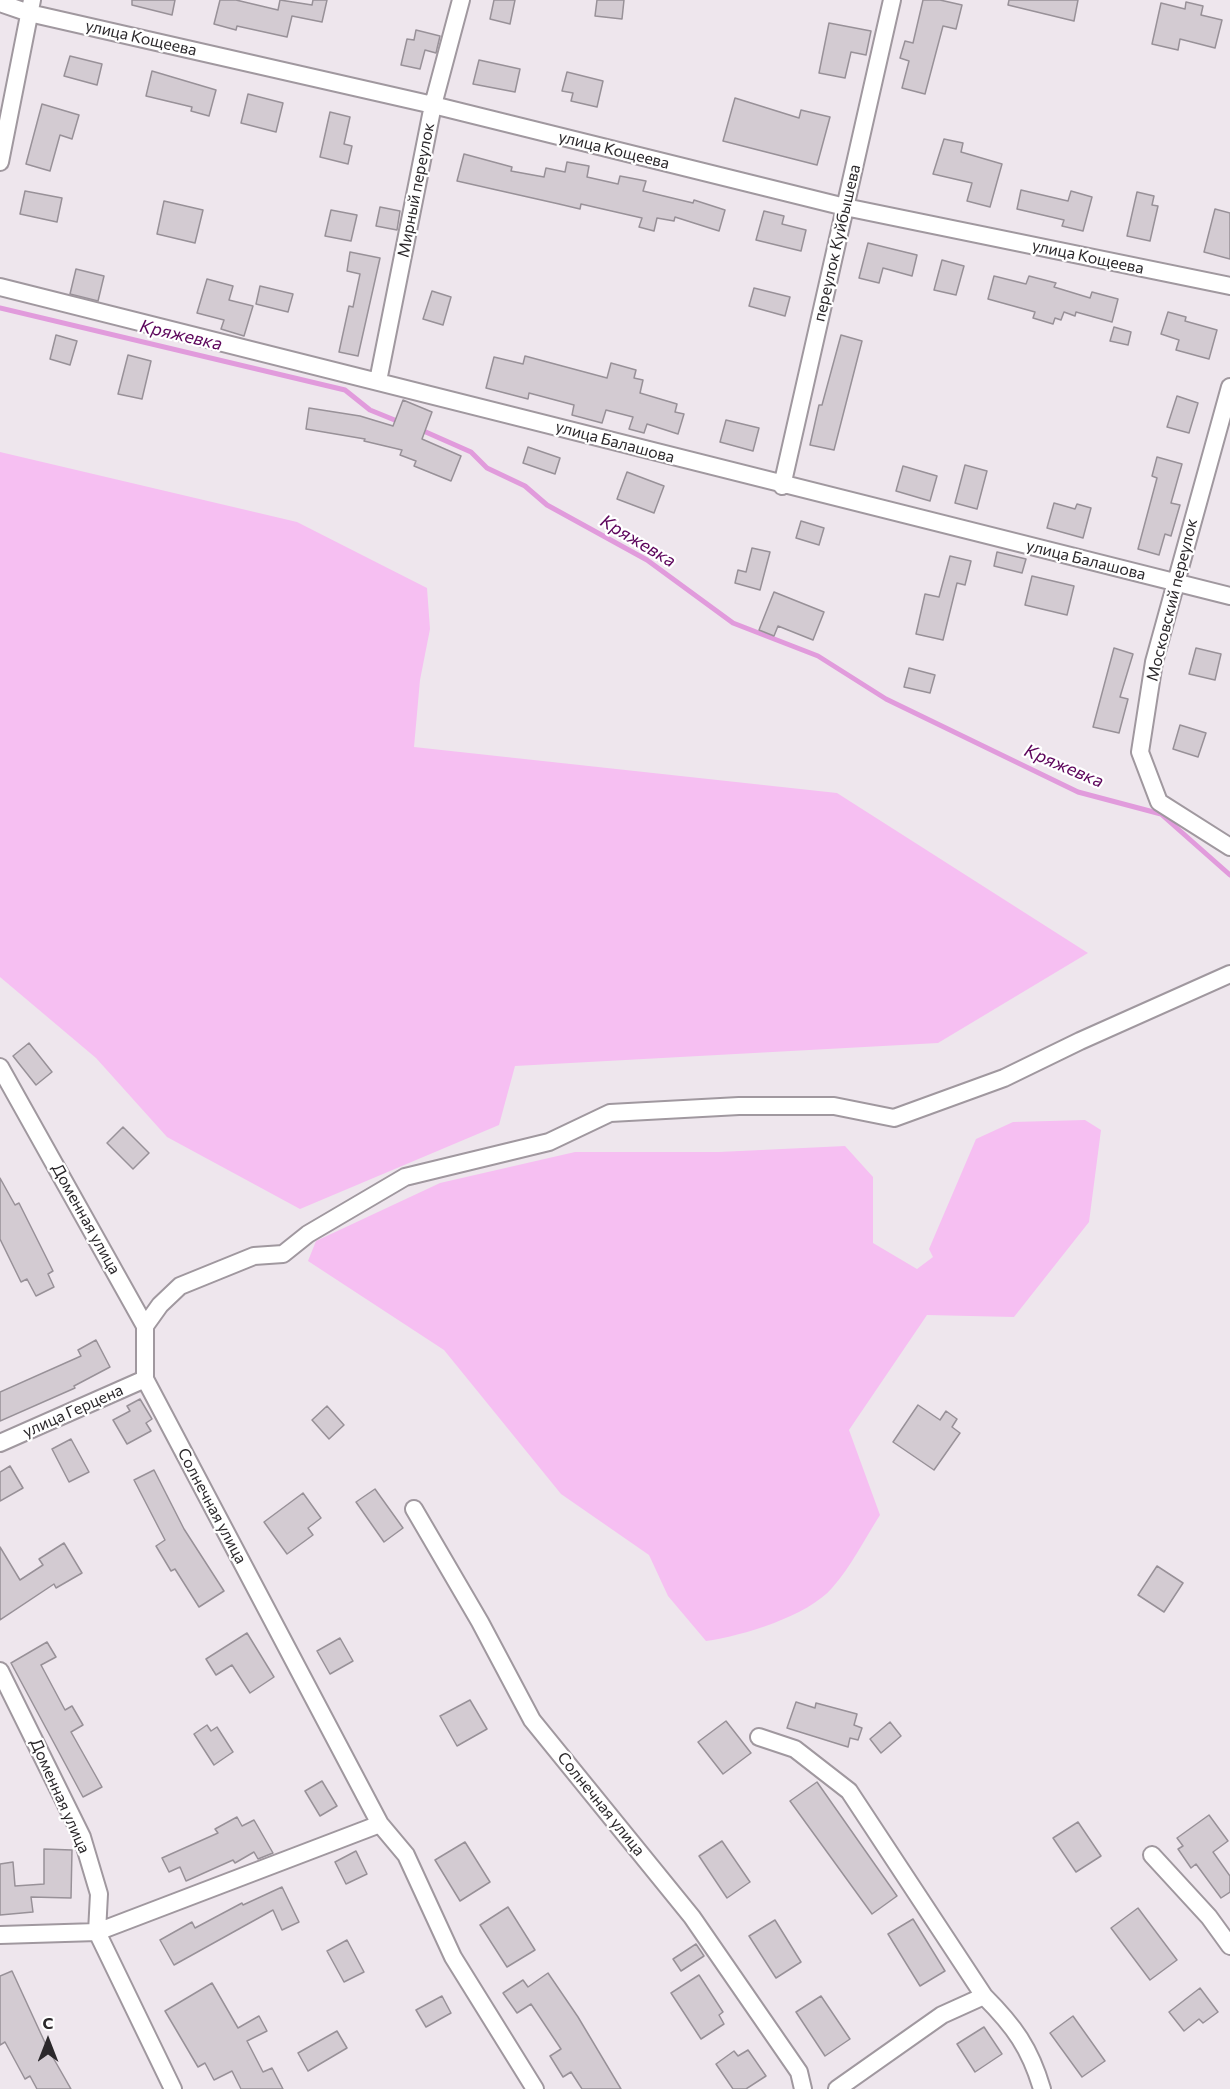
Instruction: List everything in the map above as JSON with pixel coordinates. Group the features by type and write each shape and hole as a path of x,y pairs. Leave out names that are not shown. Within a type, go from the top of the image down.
{"street":[{"name":"Мирный переулок","path":"378,381 433,105 461,0"},
{"name":"переулок Куйбышева","path":"782,486 892,0"},
{"name":"улица Кощеева","path":"0,3 31,6 845,207 1230,286"},
{"path":"0,162 31,6"},
{"name":"улица Балашова","path":"0,287 378,381 782,486 1230,596"},
{"name":"Московский переулок","path":"1230,387 1154,662 1140,752 1159,802 1230,847"},
{"path":"145,1326 160,1305 180,1286 254,1256 283,1254 308,1234 405,1178 549,1142 610,1113 738,1106 834,1106 894,1118 1004,1078 1080,1041 1230,974"},
{"name":"Доменная улица","path":"0,1067 145,1326 145,1379"},
{"name":"улица Герцена","path":"0,1443 145,1379"},
{"name":"Солнечная улица","path":"145,1379 380,1824 406,1855 453,1957 535,2089"},
{"name":"Солнечная улица","path":"414,1509 480,1622 532,1720 692,1917 799,2072 803,2089"},
{"name":"Доменная улица","path":"0,1671 5,1693 82,1837 99,1894 97,1932 173,2089"},
{"path":"759,1737 795,1749 849,1791 984,1996 1011,2023 1033,2059 1042,2089"},
{"path":"0,1935 97,1932 380,1824"},
{"path":"1152,1855 1209,1917 1230,1946"},
{"path":"837,2089 942,2015 984,1996"}],"shaded area":[{"path":"0,452 297,522 427,588 430,629 420,680 414,747 837,793 1088,953 938,1043 515,1066 499,1125 300,1209 167,1137 96,1058 0,977"},
{"path":"1085,1120 1101,1130 1089,1222 1014,1317 927,1315 849,1430 880,1515 845,1571 821,1598 791,1616 738,1635 706,1641 668,1596 649,1555 561,1494 444,1350 308,1261 316,1241 440,1183 575,1152 719,1152 845,1146 873,1177 873,1243 917,1269 933,1257 929,1249 976,1139 1013,1122"}],"building":[{"path":"132,0 175,0 172,15 132,5"},
{"path":"220,0 236,0 278,10 280,0 312,5 313,0 327,0 322,22 292,16 287,37 237,26 236,30 214,24"},
{"path":"494,0 515,0 510,24 490,19"},
{"path":"597,0 624,0 622,19 595,16"},
{"path":"923,0 940,0 962,5 956,29 943,26 925,94 902,88 909,61 900,58 905,41 913,43"},
{"path":"1009,0 1078,0 1074,21 1008,5"},
{"path":"1186,2 1203,6 1201,15 1222,20 1215,48 1180,39 1178,50 1152,44 1161,3 1185,9"},
{"path":"829,23 871,31 866,55 851,52 845,78 819,73"},
{"path":"416,30 440,36 436,53 425,50 420,69 401,65 407,39 414,40"},
{"path":"70,56 102,64 97,85 64,76"},
{"path":"479,60 520,69 515,92 473,84"},
{"path":"152,71 216,90 209,116 191,111 192,107 146,96"},
{"path":"567,72 603,81 597,107 571,101 573,93 562,91"},
{"path":"248,94 283,103 276,132 241,123"},
{"path":"735,98 799,118 801,110 830,117 817,165 723,141"},
{"path":"42,104 79,115 72,139 60,135 50,171 26,164"},
{"path":"330,112 350,117 344,144 352,146 348,164 320,157"},
{"path":"944,139 963,143 961,152 1002,164 990,207 967,201 972,183 933,174"},
{"path":"464,154 512,167 511,171 544,177 546,168 565,172 567,162 589,166 587,177 618,184 620,176 646,181 643,191 693,203 694,200 725,210 719,231 675,217 674,221 657,218 654,231 639,227 642,218 581,204 580,209 457,181"},
{"path":"1021,190 1068,201 1071,191 1092,197 1083,231 1062,226 1064,220 1017,209"},
{"path":"25,191 62,198 57,222 20,214"},
{"path":"1137,192 1154,196 1152,205 1158,206 1150,241 1127,236"},
{"path":"164,201 203,210 195,243 157,234"},
{"path":"380,207 400,211 397,230 376,226"},
{"path":"1215,209 1230,213 1230,259 1204,252"},
{"path":"331,210 357,215 351,241 325,236"},
{"path":"764,211 784,216 782,224 806,230 801,251 756,240"},
{"path":"868,243 917,255 912,276 883,268 879,283 859,278"},
{"path":"350,252 380,258 358,356 339,352 349,306 353,307 360,274 347,271"},
{"path":"942,260 964,266 956,295 934,290"},
{"path":"76,269 104,276 98,301 70,294"},
{"path":"994,276 1026,284 1029,276 1056,283 1054,287 1090,298 1092,292 1118,299 1112,322 1076,312 1075,316 1064,312 1061,320 1055,318 1053,324 1033,318 1035,312 988,299"},
{"path":"207,279 233,286 229,300 253,306 244,336 221,329 224,320 197,313"},
{"path":"260,286 293,294 288,312 256,304"},
{"path":"754,288 790,297 785,316 749,306"},
{"path":"432,291 451,297 443,325 423,319"},
{"path":"1168,312 1186,317 1185,321 1217,330 1209,359 1176,350 1179,340 1161,334"},
{"path":"1114,327 1131,332 1128,345 1110,341"},
{"path":"56,335 77,341 70,365 50,359"},
{"path":"841,335 862,341 834,450 810,445 819,405 822,405"},
{"path":"128,355 151,361 142,399 118,394"},
{"path":"525,356 607,378 611,363 636,370 634,378 643,380 640,393 677,404 675,412 684,414 678,434 647,424 644,433 629,429 633,417 606,410 602,423 572,415 574,405 529,393 528,399 486,388 494,357 523,364"},
{"path":"1177,396 1198,403 1189,433 1167,427"},
{"path":"403,400 432,412 422,439 461,456 451,481 414,466 416,461 400,455 402,450 364,441 365,439 306,429 309,408 360,416 393,426"},
{"path":"726,420 759,428 753,451 720,442"},
{"path":"528,447 560,458 555,474 523,463"},
{"path":"1157,457 1182,464 1171,503 1180,505 1171,536 1165,534 1159,555 1138,549 1157,478 1152,476"},
{"path":"965,465 987,471 977,509 955,503"},
{"path":"903,466 937,476 930,501 896,491"},
{"path":"627,472 664,486 654,513 617,499"},
{"path":"1054,503 1075,509 1077,504 1091,508 1083,538 1047,528"},
{"path":"801,521 824,528 819,545 796,538"},
{"path":"752,548 770,552 760,590 735,583 738,570 746,572"},
{"path":"997,552 1026,559 1022,573 994,566"},
{"path":"950,556 971,561 965,585 957,583 943,640 916,634 925,594 939,597"},
{"path":"1032,576 1074,586 1067,615 1025,605"},
{"path":"774,592 824,612 813,640 778,626 774,636 759,630"},
{"path":"1114,648 1133,654 1120,697 1128,699 1119,733 1093,727"},
{"path":"1196,648 1221,654 1215,680 1189,674"},
{"path":"909,668 935,675 930,693 904,687"},
{"path":"1180,725 1206,733 1198,757 1173,749"},
{"path":"29,1043 52,1072 36,1085 13,1056"},
{"path":"123,1127 149,1153 133,1169 107,1143"},
{"path":"0,1178 15,1205 19,1203 53,1271 48,1274 54,1287 36,1296 27,1279 21,1282 0,1239"},
{"path":"96,1340 110,1367 74,1386 75,1388 0,1421 0,1392 81,1356 78,1350"},
{"path":"140,1399 152,1419 146,1423 151,1431 127,1444 113,1420 130,1411 127,1406"},
{"path":"918,1405 940,1420 946,1411 957,1419 952,1427 960,1433 934,1470 893,1442"},
{"path":"327,1406 344,1425 329,1439 312,1420"},
{"path":"71,1439 89,1472 69,1482 52,1449"},
{"path":"10,1466 23,1488 0,1501 0,1472"},
{"path":"154,1470 184,1529 224,1591 199,1607 175,1569 171,1571 156,1546 165,1540 134,1480"},
{"path":"375,1489 403,1528 384,1542 356,1502"},
{"path":"303,1493 321,1518 308,1528 313,1535 287,1554 264,1522"},
{"path":"64,1543 82,1573 56,1588 54,1584 0,1620 0,1547 20,1580 43,1565 39,1559"},
{"path":"1157,1566 1183,1583 1164,1612 1138,1595"},
{"path":"247,1633 274,1677 250,1693 232,1665 216,1675 206,1659"},
{"path":"340,1638 353,1661 330,1674 317,1651"},
{"path":"47,1642 56,1657 41,1665 65,1710 72,1706 83,1725 71,1732 102,1787 83,1797 11,1663"},
{"path":"470,1700 487,1729 457,1746 440,1716"},
{"path":"796,1702 815,1708 816,1703 857,1714 854,1725 862,1728 858,1740 850,1738 848,1747 787,1728"},
{"path":"726,1721 751,1753 723,1774 698,1742"},
{"path":"890,1722 901,1736 881,1753 870,1739"},
{"path":"207,1725 211,1731 217,1727 233,1752 214,1765 194,1734"},
{"path":"322,1781 337,1806 320,1816 305,1791"},
{"path":"817,1782 897,1896 872,1914 790,1801"},
{"path":"1209,1815 1228,1841 1213,1852 1230,1876 1230,1892 1221,1898 1196,1864 1191,1868 1178,1849 1183,1846 1177,1838"},
{"path":"237,1817 242,1826 254,1820 273,1853 258,1859 254,1852 235,1863 233,1860 186,1881 180,1867 169,1872 162,1858 218,1833 215,1829"},
{"path":"1078,1822 1101,1856 1076,1872 1053,1838"},
{"path":"722,1841 750,1882 727,1898 699,1856"},
{"path":"465,1842 490,1882 460,1901 435,1860"},
{"path":"44,1849 72,1850 71,1898 31,1897 33,1912 0,1915 0,1864 13,1862 15,1886 44,1884"},
{"path":"356,1851 367,1874 346,1884 335,1862"},
{"path":"282,1887 299,1922 282,1930 273,1910 174,1965 160,1940 192,1922 195,1928 242,1903 243,1905"},
{"path":"508,1907 535,1950 507,1967 480,1925"},
{"path":"1138,1908 1177,1960 1150,1980 1111,1928"},
{"path":"913,1919 945,1971 920,1986 888,1934"},
{"path":"775,1920 801,1962 776,1978 749,1936"},
{"path":"347,1940 364,1972 344,1982 327,1951"},
{"path":"696,1944 704,1956 681,1971 673,1959"},
{"path":"12,1971 47,2047 71,2089 37,2089 30,2076 25,2079 5,2042 0,2045 0,1976"},
{"path":"548,1973 578,2017 621,2089 582,2089 571,2072 563,2077 550,2056 561,2049 531,2004 517,2013 503,1993 523,1980 528,1987"},
{"path":"699,1975 723,2012 719,2015 724,2024 701,2039 671,1993"},
{"path":"212,1983 238,2028 259,2016 267,2031 247,2041 263,2072 272,2068 283,2089 241,2089 232,2071 214,2080 205,2063 198,2067 165,2011"},
{"path":"1200,1988 1218,2012 1203,2023 1199,2019 1184,2031 1169,2012"},
{"path":"442,1996 451,2013 426,2027 416,2010"},
{"path":"821,1996 850,2039 825,2056 796,2012"},
{"path":"1073,2016 1105,2061 1082,2077 1050,2033"},
{"path":"984,2027 1002,2054 975,2072 957,2044"},
{"path":"337,2031 347,2048 308,2071 298,2053"},
{"path":"748,2050 766,2076 746,2089 733,2089 716,2064 734,2051 738,2056"}],"waterway":[{"name":"Кряжевка","path":"0,308 345,390 370,410 402,423"},
{"name":"Кряжевка","path":"419,429 471,452 487,468 525,486 547,505 647,560 733,623 818,656 886,699 1078,792 1161,814 1230,875"}]}
